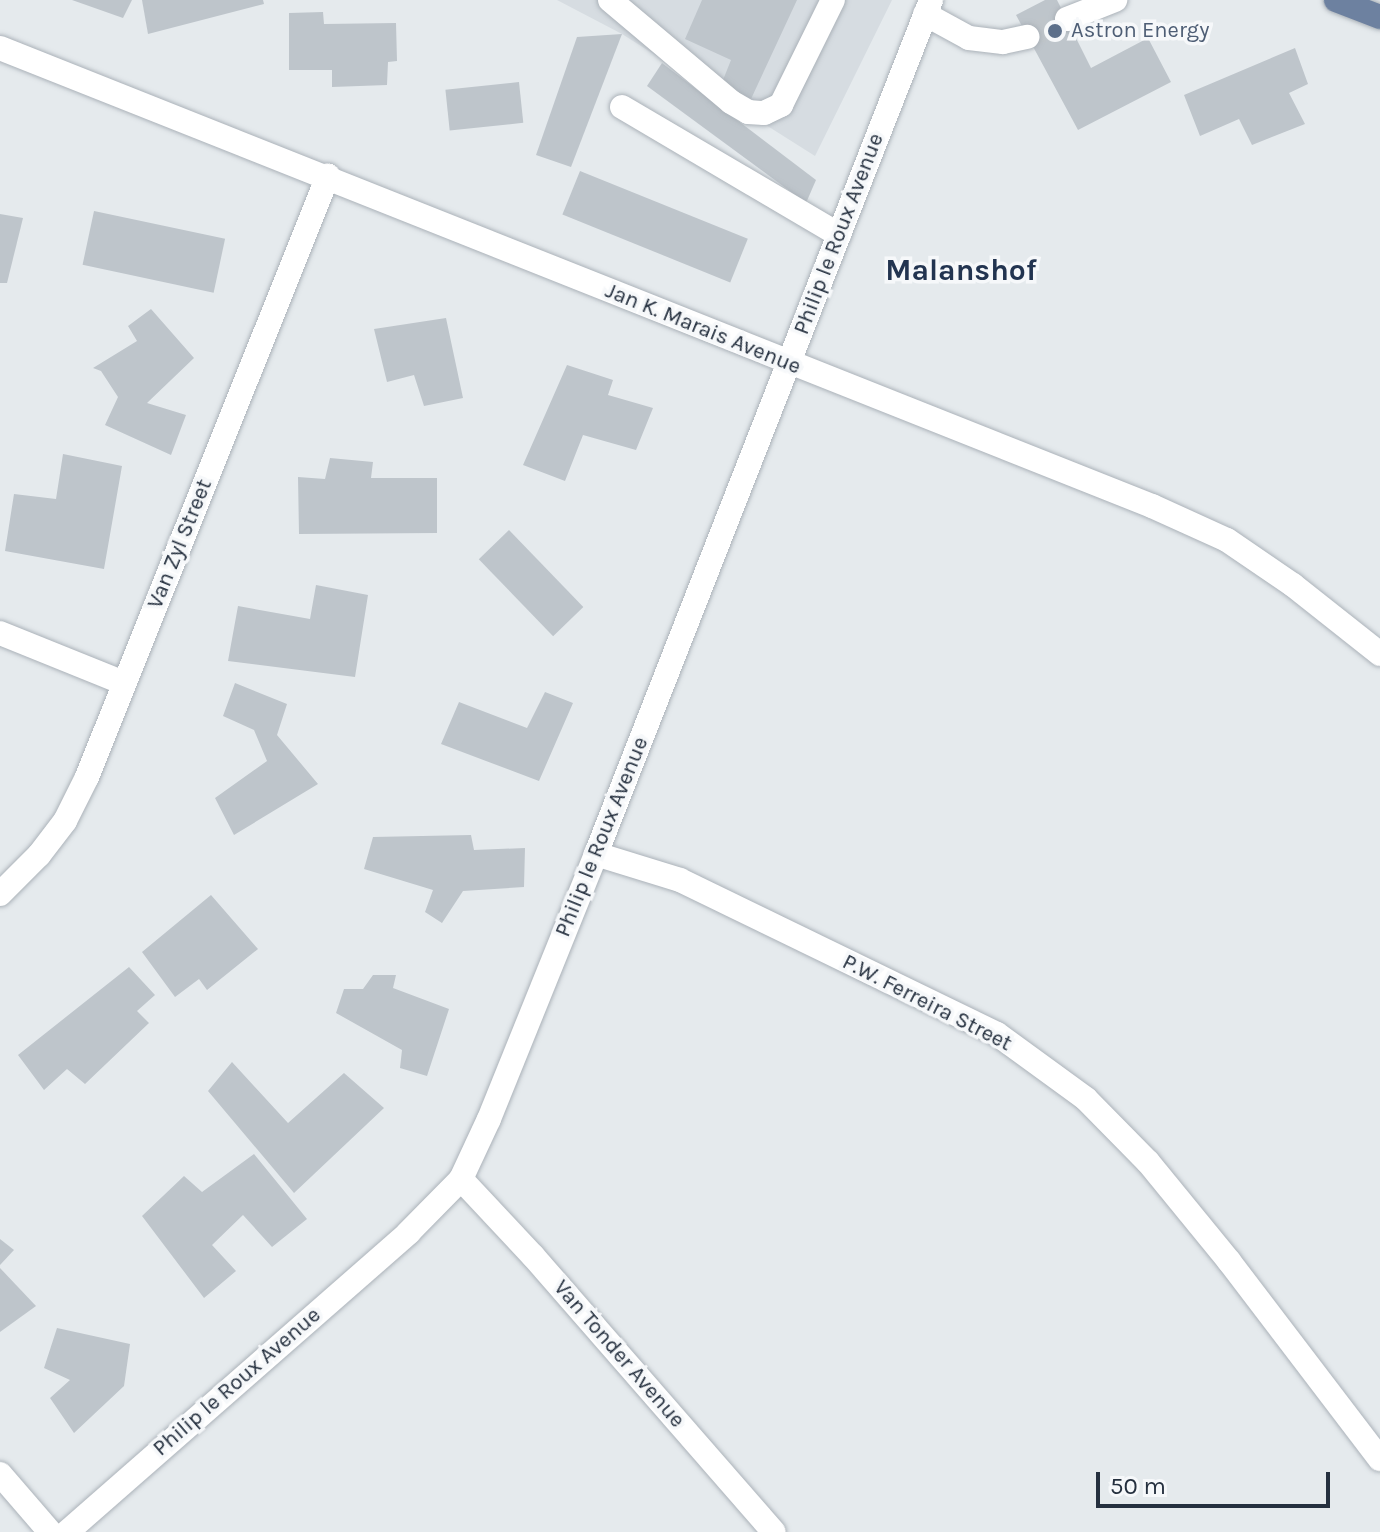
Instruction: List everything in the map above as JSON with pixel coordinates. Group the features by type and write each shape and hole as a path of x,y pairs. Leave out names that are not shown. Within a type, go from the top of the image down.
{"main road":[{"path":"1336,0 1380,17"}],"street":[{"path":"610,0 731,102 748,112 764,113 781,105 833,0"},
{"path":"1067,19 1115,0"},
{"path":"928,7 977,40 1003,42 1027,37"},
{"name":"Philip le Roux Avenue","path":"67,1532 408,1233 461,1179 489,1119 596,854 928,7"},
{"name":"Jan K. Marais Avenue","path":"0,48 1152,506 1227,540 1293,585 1380,654"},
{"path":"622,107 839,235"},
{"name":"Van Zyl Street","path":"0,894 39,855 65,821 87,777 328,176"},
{"path":"0,633 124,683"},
{"name":"P.W. Ferreira Street","path":"596,854 680,880 997,1034 1086,1099 1148,1162 1211,1239 1380,1459"},
{"name":"Van Tonder Avenue","path":"461,1179 533,1256 774,1532"},
{"path":"0,1474 50,1532"}],"shaded area":[{"path":"557,0 892,0 815,156 622,34"}],"building":[{"path":"72,0 132,0 123,18"},
{"path":"142,0 263,0 264,4 148,34"},
{"path":"702,0 797,0 751,99 721,85 731,60 685,39"},
{"path":"1045,0 1057,0 1091,68 1148,38 1171,82 1078,130 1016,15"},
{"path":"323,12 324,24 396,23 397,61 388,62 387,85 332,87 332,70 289,70 289,13"},
{"path":"622,34 571,167 536,155 577,37"},
{"path":"1295,48 1308,84 1289,93 1305,124 1252,145 1239,119 1200,136 1184,95"},
{"path":"662,63 816,180 806,203 647,86"},
{"path":"519,82 523,123 450,131 445,90"},
{"path":"580,171 748,239 730,282 562,215"},
{"path":"94,211 225,239 214,293 83,265"},
{"path":"0,214 23,218 7,283 0,283"},
{"path":"151,309 194,358 147,403 186,415 171,455 105,425 118,397 101,371 93,368 137,341 128,326"},
{"path":"446,318 463,398 424,406 414,375 387,382 374,329"},
{"path":"567,365 613,380 608,395 653,408 636,450 583,435 565,481 523,465"},
{"path":"63,454 122,466 104,569 5,551 14,494 56,499"},
{"path":"330,458 373,462 371,478 437,478 437,533 299,534 298,477 325,479"},
{"path":"509,530 583,607 553,636 479,559"},
{"path":"316,585 368,595 355,677 228,661 238,606 310,619"},
{"path":"235,683 287,704 277,735 318,784 234,835 215,798 267,761 254,730 223,716"},
{"path":"545,692 573,703 539,781 441,744 459,702 527,728"},
{"path":"471,835 474,850 525,848 524,887 463,891 442,923 425,912 433,890 364,869 373,837"},
{"path":"211,895 258,949 207,990 199,979 175,997 142,952"},
{"path":"129,967 155,995 137,1011 149,1023 85,1084 67,1069 44,1090 18,1055"},
{"path":"373,975 396,975 393,988 449,1009 427,1076 400,1068 402,1050 336,1013 344,989 363,989"},
{"path":"232,1062 288,1123 344,1073 384,1108 294,1193 208,1091"},
{"path":"254,1154 307,1219 272,1247 243,1215 212,1245 236,1271 204,1298 142,1216 184,1176 202,1192"},
{"path":"0,1239 14,1250 0,1265"},
{"path":"0,1268 36,1306 0,1332"},
{"path":"57,1328 130,1344 124,1386 74,1433 50,1398 70,1380 44,1368"}],"tunnel":[{"path":"1027,37 1067,19"}],"place":[{"name":"Astron Energy","path":"1055,31"}],"district":[{"name":"Malanshof","path":"961,270"}]}
